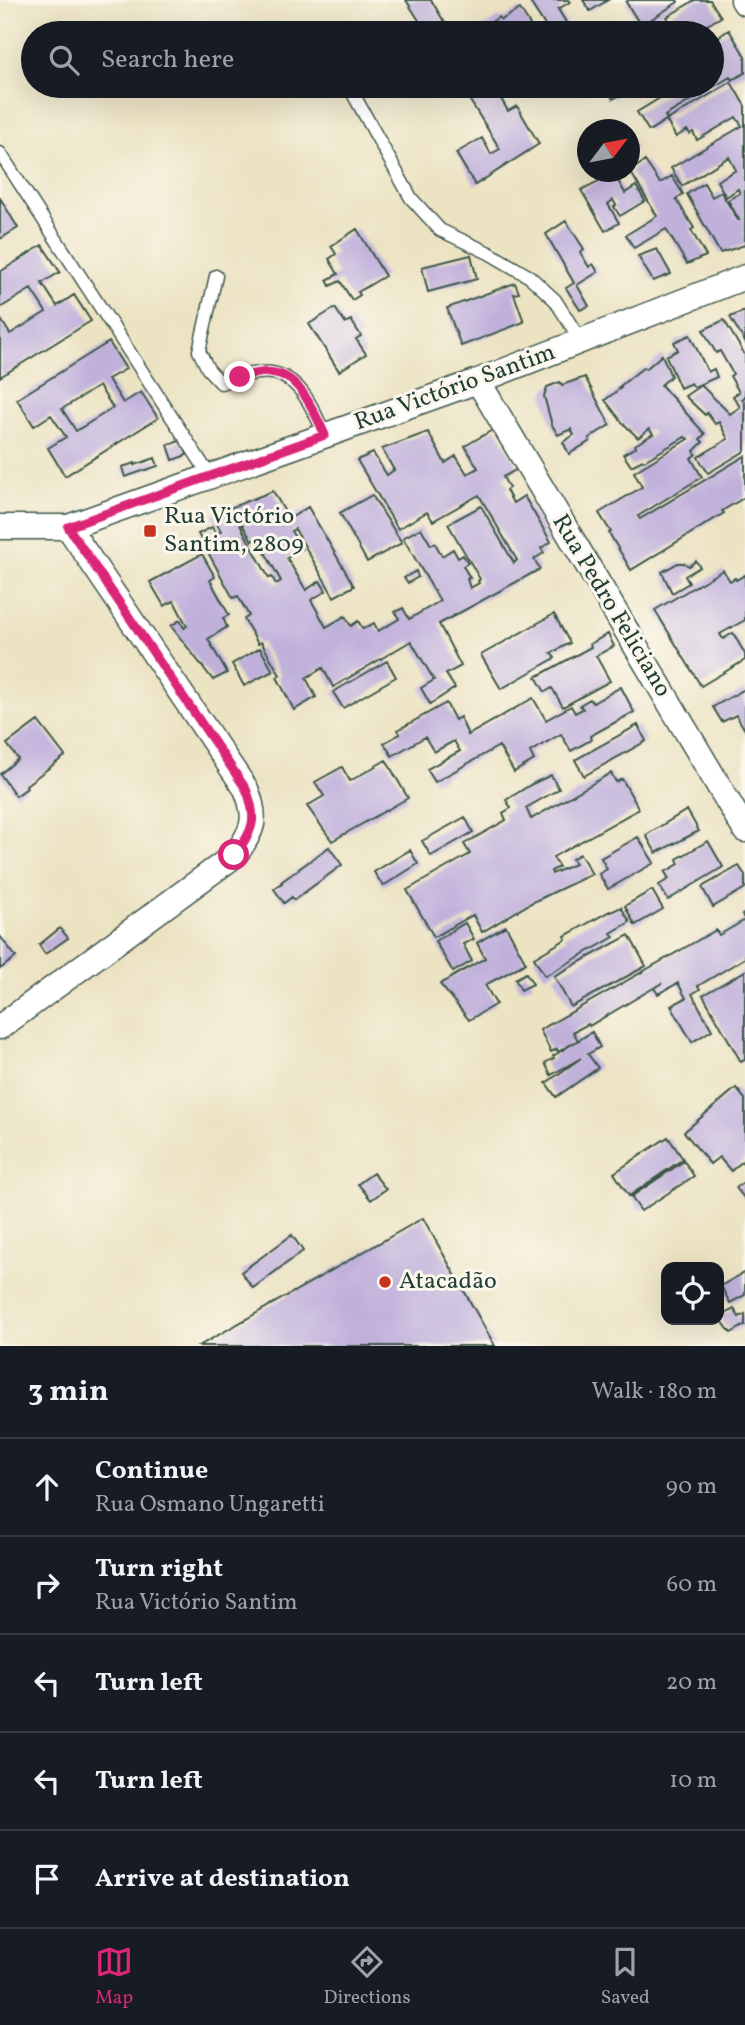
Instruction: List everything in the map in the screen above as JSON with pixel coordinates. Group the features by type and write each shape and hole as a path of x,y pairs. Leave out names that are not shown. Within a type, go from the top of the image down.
{"street":[{"name":"Rua Victório Santim","path":"0,527 68,527 478,381 745,277"},
{"name":"Rua Pedro Feliciano","path":"478,381 745,830"},
{"path":"0,1027 234,855 246,841 252,825 253,807 246,789 68,527"}],"lane":[{"path":"355,98 411,198 440,230 489,253 530,277 555,300 581,341"},
{"path":"0,153 210,476"},
{"path":"216,276 198,351 208,369 221,383 260,372 281,374 309,400 325,435"}],"building":[{"path":"406,0 431,0 444,21 419,21"},
{"path":"568,0 570,2 558,9 565,21 542,21 530,2"},
{"path":"583,0 608,0 590,11"},
{"path":"695,0 710,0 721,17 714,21 669,21 667,17"},
{"path":"626,2 678,2 649,21 638,21"},
{"path":"520,9 528,21 493,21 499,17 501,20"},
{"path":"729,30 745,56 745,73 732,80 730,77 724,81 724,33"},
{"path":"731,82 745,106 745,245 720,253 687,194 704,183 712,197 721,192 739,220 728,200 740,193 738,189 726,197 717,181 736,170 729,157 682,186 671,168 742,126 736,117 697,140 693,132 690,134 687,130 676,137 666,120 649,131 637,112 660,98 695,98 665,116 667,120 704,98 724,98 724,86"},
{"path":"468,98 501,98 508,111 517,106 539,144 475,185 456,153 482,138 491,154 500,149"},
{"path":"645,161 660,183 672,176 683,194 676,199 694,228 691,230 706,256 687,264 666,229 634,248 626,235 657,216 637,182 640,182 640,164"},
{"path":"597,182 619,182 625,193 636,186 645,201 620,216 613,200 608,204 619,223 605,231 581,190"},
{"path":"0,198 18,228 0,239"},
{"path":"566,221 584,249 580,252 589,267 593,264 598,272 577,285 589,306 580,310 566,288 574,283 546,234"},
{"path":"357,229 385,276 358,292 360,295 352,300 340,281 330,286 327,280 338,274 329,259 336,254 331,246"},
{"path":"42,245 60,272 42,283 57,306 74,295 91,321 0,377 0,318 10,334 46,312 31,289 0,308 0,272"},
{"path":"657,249 671,274 653,281 638,256"},
{"path":"471,255 477,279 428,292 422,267"},
{"path":"515,283 519,293 514,294 524,322 461,346 447,308"},
{"path":"335,308 345,323 351,320 361,336 356,339 366,354 339,371 309,324"},
{"path":"745,311 745,342 730,317"},
{"path":"724,320 745,355 745,397 742,399 745,403 745,451 708,473 698,457 728,439 719,422 715,424 707,413 705,415 685,396 701,385 730,414 740,407 733,396 739,392 730,376 733,374 720,351 716,353 703,330"},
{"path":"690,335 708,372 714,369 717,377 694,387 691,383 680,388 666,356 678,350 674,342"},
{"path":"109,342 126,369 108,379 123,403 141,392 158,418 65,476 48,448 66,437 51,415 34,426 17,399","holes":["99,386 113,408 76,431 62,409"]},
{"path":"662,355 671,376 661,385 705,434 700,439 703,442 694,451 696,454 691,458 702,477 638,516 640,519 745,456 745,497 722,511 724,513 631,570 599,513 642,487 634,472 688,439 685,437 631,466 623,454 653,434 649,429 638,438 605,400"},
{"path":"585,377 610,425 569,454 563,442 574,435 571,429 558,435 552,425 544,396 547,387"},
{"path":"496,428 519,468 503,477 509,488 506,490 513,503 524,496 551,542 541,548 544,553 534,559 540,569 439,624 461,666 446,674 455,688 430,704 421,688 434,680 411,641 333,687 323,668 306,678 316,697 294,710 277,677 280,675 244,619 249,616 238,596 233,598 198,534 212,527 216,535 221,531 212,515 273,491 289,519 308,507 354,586 334,597 295,529 291,531 302,549 287,558 306,590 320,581 326,591 311,600 326,627 345,616 351,626 358,621 363,629 374,623 378,631 399,619 395,612 403,608 409,619 440,601 403,538 421,528 431,545 435,543 442,556 453,549 458,558 463,555 468,563 463,566 470,578 467,579 470,588 479,583 480,579 448,524 481,506 514,563 517,560 479,495 433,521 427,512 398,529 357,460 373,453 387,475 394,470 382,449 428,432 445,463 456,456 467,474 478,468 465,446","holes":["242,524 252,541 257,538 281,581 276,584 272,577 269,578 240,525"]},
{"path":"182,440 187,455 173,460 168,445"},
{"path":"155,458 158,466 125,477 122,467"},
{"path":"372,495 402,543 367,562 340,513"},
{"path":"202,554 215,577 210,580 229,615 223,618 227,627 208,639 227,673 213,680 171,626 180,620 184,628 187,626 174,601 164,606 150,582"},
{"path":"696,561 700,567 685,576 689,583 672,593 662,572 678,563 689,566"},
{"path":"723,570 730,581 745,575 745,620 720,634 723,639 733,633 745,654 745,660 701,686 655,610"},
{"path":"416,571 418,577 408,583 404,578"},
{"path":"554,614 570,643 551,653 555,658 501,689 481,655"},
{"path":"608,634 614,646 596,656 610,681 563,707 552,688 545,692 536,677 591,647 590,644"},
{"path":"260,648 273,671 244,686 232,664"},
{"path":"387,661 396,677 343,708 333,692"},
{"path":"621,687 634,712 590,736 591,740 571,751 561,734 530,752 534,760 514,772 499,746 435,782 427,769 460,751 454,741 434,752 425,737 392,756 384,743 400,734 398,730 446,703 455,720 460,717 468,735 533,698 546,720 571,706 575,713 583,709 580,705 590,699 593,703"},
{"path":"745,689 745,730 736,715 722,722 713,707"},
{"path":"38,721 65,756 26,785 27,788 16,796 0,774 18,759 7,744"},
{"path":"638,725 646,741 584,776 575,760"},
{"path":"386,760 408,798 332,841 307,806 324,796 315,782 342,767 350,781"},
{"path":"611,773 616,782 622,779 639,809 553,857 559,867 551,871 552,874 575,864 572,859 580,854 592,874 531,903 482,932 473,915 434,937 407,890 470,854 464,844 506,820 503,813 511,808 506,800 532,784 551,775 559,789 526,808 531,819"},
{"path":"687,810 699,831 656,853 646,835"},
{"path":"465,817 473,832 431,856 422,841"},
{"path":"638,837 654,863 608,889 599,874 607,869 601,858"},
{"path":"708,841 723,867 668,900 659,885 669,879 665,872 679,864 677,859"},
{"path":"329,847 342,865 294,900 292,897 284,903 274,889"},
{"path":"410,850 418,864 383,886 374,872"},
{"path":"739,866 745,875 745,888 713,907 702,887"},
{"path":"652,890 663,909 635,925 625,906"},
{"path":"621,907 630,922 611,933 614,937 545,976 534,958 566,939 565,936"},
{"path":"745,920 745,958 698,986 700,989 692,994 712,1030 692,1042 671,1006 686,998 678,983 658,994 654,988 662,983 589,1026 588,1024 573,1032 578,1040 558,1052 557,1049 551,1052 540,1030 716,930 719,935"},
{"path":"465,923 474,939 463,944 472,961 453,972 435,941"},
{"path":"506,926 526,963 485,985 496,1004 469,1020 440,984 485,958 477,943"},
{"path":"60,928 68,938 45,954 39,945"},
{"path":"629,935 646,966 571,1007 554,976"},
{"path":"0,936 16,957 0,969"},
{"path":"745,971 745,1060 741,1062 703,995"},
{"path":"526,973 533,984 521,990 515,979"},
{"path":"592,1032 600,1047 588,1054 598,1068 556,1097 546,1083 581,1058 551,1075 545,1063"},
{"path":"736,1088 745,1099 745,1159 731,1171 719,1157 710,1164 684,1132"},
{"path":"668,1137 683,1159 629,1196 614,1173"},
{"path":"684,1161 694,1176 641,1211 631,1197"},
{"path":"373,1173 386,1189 371,1200 358,1184"},
{"path":"745,1181 745,1199 736,1188"},
{"name":"Atacadão","path":"423,1218 495,1346 199,1346"},
{"path":"292,1235 303,1251 253,1288 241,1272"},
{"path":"745,1272 745,1295 730,1303 724,1292 724,1284"},
{"path":"734,1309 739,1317 745,1314 745,1325 731,1333 724,1324 724,1314"}],"place":[{"name":"Rua Victório Santim, 2809","path":"150,531"},
{"name":"Atacadão","path":"385,1282"}],"route":[{"path":"234,855 246,841 252,825 253,807 246,789 68,527 325,435 309,400 281,374 260,372 240,377"}]}
